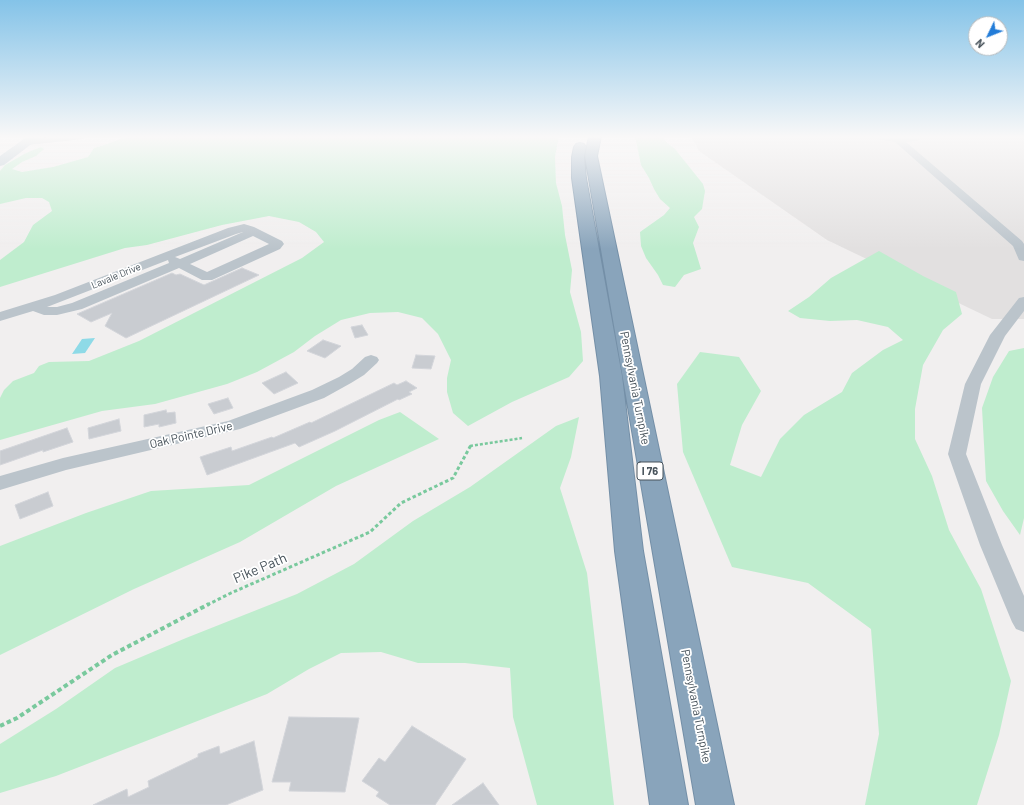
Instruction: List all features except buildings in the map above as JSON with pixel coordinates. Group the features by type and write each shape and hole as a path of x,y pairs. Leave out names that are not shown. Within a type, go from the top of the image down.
{"highway":[{"name":"Pennsylvania Turnpike","path":"579,174 612,376 629,551 669,805"},
{"name":"Pennsylvania Turnpike","path":"594,174 715,805"}],"street":[{"path":"937,174 1018,244 1024,257"},
{"name":"Lavale Drive","path":"0,317 35,307 232,230 244,228 250,230"},
{"path":"35,307 44,311 57,311 77,306 180,264 248,234 250,230 278,244 207,277 180,264 164,257"},
{"path":"1024,301 998,335 973,384 957,454 991,546 1024,622"},
{"name":"Oak Pointe Drive","path":"0,483 63,464 203,433 242,422 318,394 351,376 371,360"}],"path":[{"name":"Pike Path","path":"0,726 17,718 112,655 231,593 370,532 401,502 453,478 470,445 522,438"}],"shaded area":[{"path":"731,174 1024,174 1024,319 992,319 827,240"}],"green space":[{"path":"0,174 556,174 556,183 562,206 565,235 572,270 570,292 581,332 583,361 569,377 512,402 468,426 453,413 447,392 447,378 451,360 438,334 422,318 398,312 370,313 341,320 315,336 294,352 257,372 227,384 155,404 102,411 0,440 0,398 4,390 13,381 34,373 39,366 49,362 89,361 139,341 302,258 324,242 316,232 299,222 269,216 222,225 147,245 125,248 0,287 0,260 24,242 33,225 52,211 49,202 42,198 26,198 0,204"},
{"path":"646,174 695,174 703,184 705,191 702,209 694,217 699,227 693,243 701,269 684,275 675,287 663,285 646,258 641,246 640,232 664,215 670,208 660,199"},
{"path":"879,251 923,276 956,292 962,314 943,330 923,365 915,409 915,439 932,476 949,530 981,589 1011,681 999,735 977,805 865,805 879,734 871,629 808,583 732,567 683,452 677,384 700,352 739,357 761,391 742,425 730,465 761,477 780,439 804,415 842,392 852,373 883,350 903,340 888,327 857,320 830,321 800,318 788,311 809,297 831,278"},
{"path":"1024,348 1024,518 1020,535 1003,511 986,481 982,408 993,377 1009,351"},
{"path":"400,412 439,439 336,486 240,542 134,589 0,655 0,546 86,513 151,491 249,485 379,420"},
{"path":"579,417 571,457 560,488 587,573 614,805 537,805 513,717 510,668 465,663 418,663 381,652 341,653 309,669 267,694 56,776 0,793 0,744 56,709 115,668 297,594 354,564 413,521 470,487 556,426"}],"water":[{"path":"95,338 85,353 72,354 82,339"}]}
